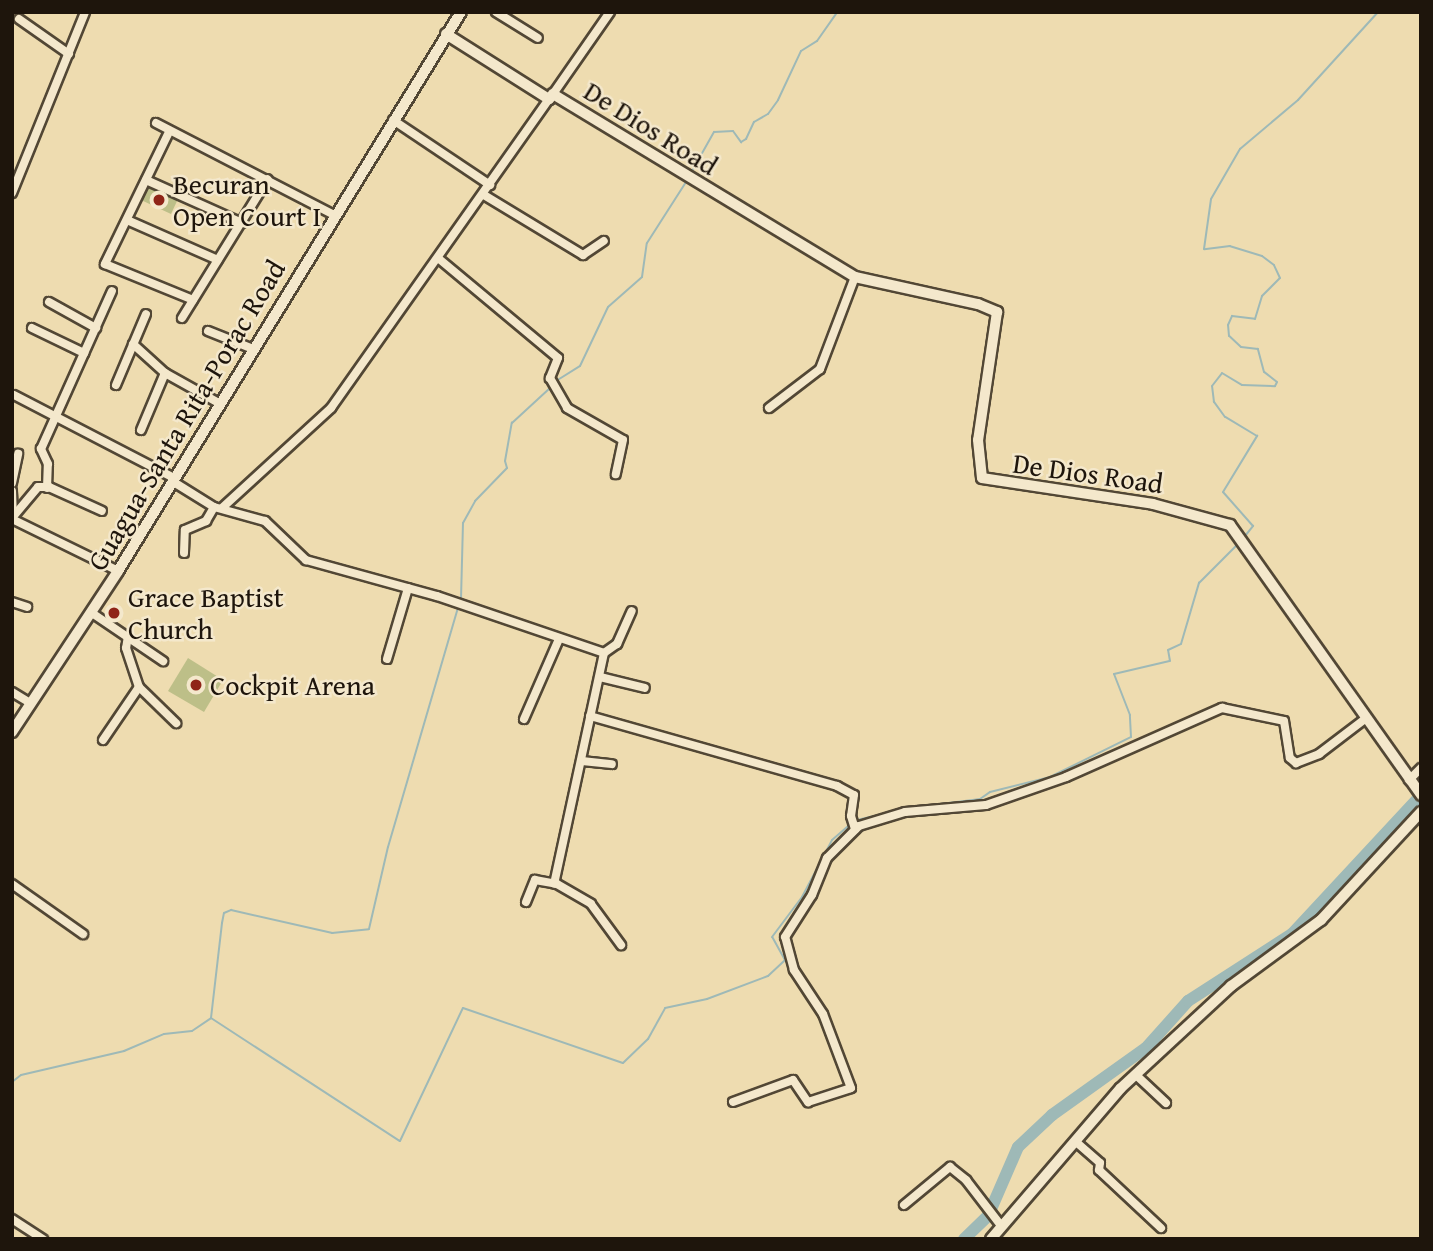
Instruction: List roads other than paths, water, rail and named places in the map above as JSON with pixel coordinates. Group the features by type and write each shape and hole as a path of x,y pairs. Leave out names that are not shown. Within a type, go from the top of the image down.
{"street":[{"path":"12,193 85,12"},
{"name":"Guagua-Santa Rita-Porac Road","path":"12,732 118,571 461,12"},
{"path":"496,12 538,38"},
{"path":"184,552 185,530 206,521 218,507 319,423 484,195 610,12"},
{"path":"19,19 69,54"},
{"name":"De Dios Road","path":"446,34 855,277 978,304 997,312 978,440 979,467 986,481 1153,504 1222,520 1238,533 1365,719 1415,787"},
{"path":"393,120 490,185"},
{"path":"156,123 334,215"},
{"path":"169,132 106,264 193,300"},
{"path":"182,318 268,179"},
{"path":"146,180 242,223"},
{"path":"484,195 583,255 604,242"},
{"path":"127,220 218,260"},
{"path":"438,258 558,358 552,387 582,421 623,440 616,474"},
{"path":"769,408 820,369 855,277"},
{"path":"47,488 48,464 41,449 112,290"},
{"path":"49,302 96,328"},
{"path":"116,385 146,314"},
{"path":"32,328 84,353"},
{"path":"208,331 253,349"},
{"path":"132,344 165,373 219,403"},
{"path":"141,430 165,373"},
{"path":"14,395 57,415 218,507 265,521 306,560 408,588 604,653"},
{"path":"12,483 18,454"},
{"path":"13,517 32,491 47,488 102,510"},
{"path":"12,491 13,517"},
{"path":"13,517 118,571"},
{"path":"387,659 408,588"},
{"path":"12,602 27,607"},
{"path":"554,884 604,653 617,644 632,611"},
{"path":"92,612 163,661"},
{"path":"128,636 127,648 139,687 176,723"},
{"path":"524,719 559,639"},
{"path":"600,677 645,688"},
{"path":"103,740 139,687"},
{"path":"12,692 30,703"},
{"path":"733,1102 793,1080 808,1102 851,1088 823,1014 794,970 785,937 811,895 827,858 855,827 905,812 986,804 1066,778 1225,708 1286,722 1290,758 1296,763 1319,754 1365,719"},
{"path":"590,716 837,786 854,795 851,816 855,827"},
{"path":"582,761 612,764"},
{"path":"1415,787 1421,768"},
{"path":"991,1239 999,1224 1136,1075 1231,986 1321,920 1421,812"},
{"path":"526,902 535,880 554,884 590,904 621,945"},
{"path":"12,884 83,934"},
{"path":"1136,1075 1166,1103"},
{"path":"1075,1141 1100,1163 1099,1170 1161,1228"},
{"path":"904,1205 950,1167 999,1224"},
{"path":"12,1219 43,1239"}],"waterway":[{"path":"692,171 714,132 733,131 741,142 746,139 754,122 768,114 778,100 801,51 817,41 837,12"},
{"path":"1245,536 1253,526 1223,492 1257,436 1225,417 1214,402 1212,386 1222,373 1242,385 1275,386 1277,382 1264,372 1258,349 1241,347 1229,336 1228,325 1232,316 1255,319 1262,296 1280,278 1274,265 1262,256 1230,246 1204,249 1211,199 1240,149 1298,100 1378,12"},
{"path":"556,381 580,366 608,307 642,277 647,243 688,179"},
{"path":"461,599 463,523 475,501 507,468 505,461 512,423 550,388"},
{"path":"908,808 980,799 990,792 1050,777 1131,737 1130,715 1114,674 1170,661 1168,650 1181,644 1199,583 1237,545"},
{"path":"12,1082 21,1075 124,1051 164,1034 192,1031 211,1018 224,913 231,910 332,933 369,929 388,847 458,608"},
{"path":"964,1239 988,1216 1018,1147 1052,1115 1146,1048 1188,1001 1292,934 1421,795"},
{"path":"857,820 895,811"},
{"path":"211,1018 400,1141 463,1008 623,1063 648,1039 665,1008 707,999 768,976 785,960 772,937 802,897 832,840 849,825"}],"place":[{"name":"Becuran Open Court I","path":"159,200"},
{"name":"Grace Baptist Church","path":"114,613"},
{"name":"Cockpit Arena","path":"196,685"}]}
